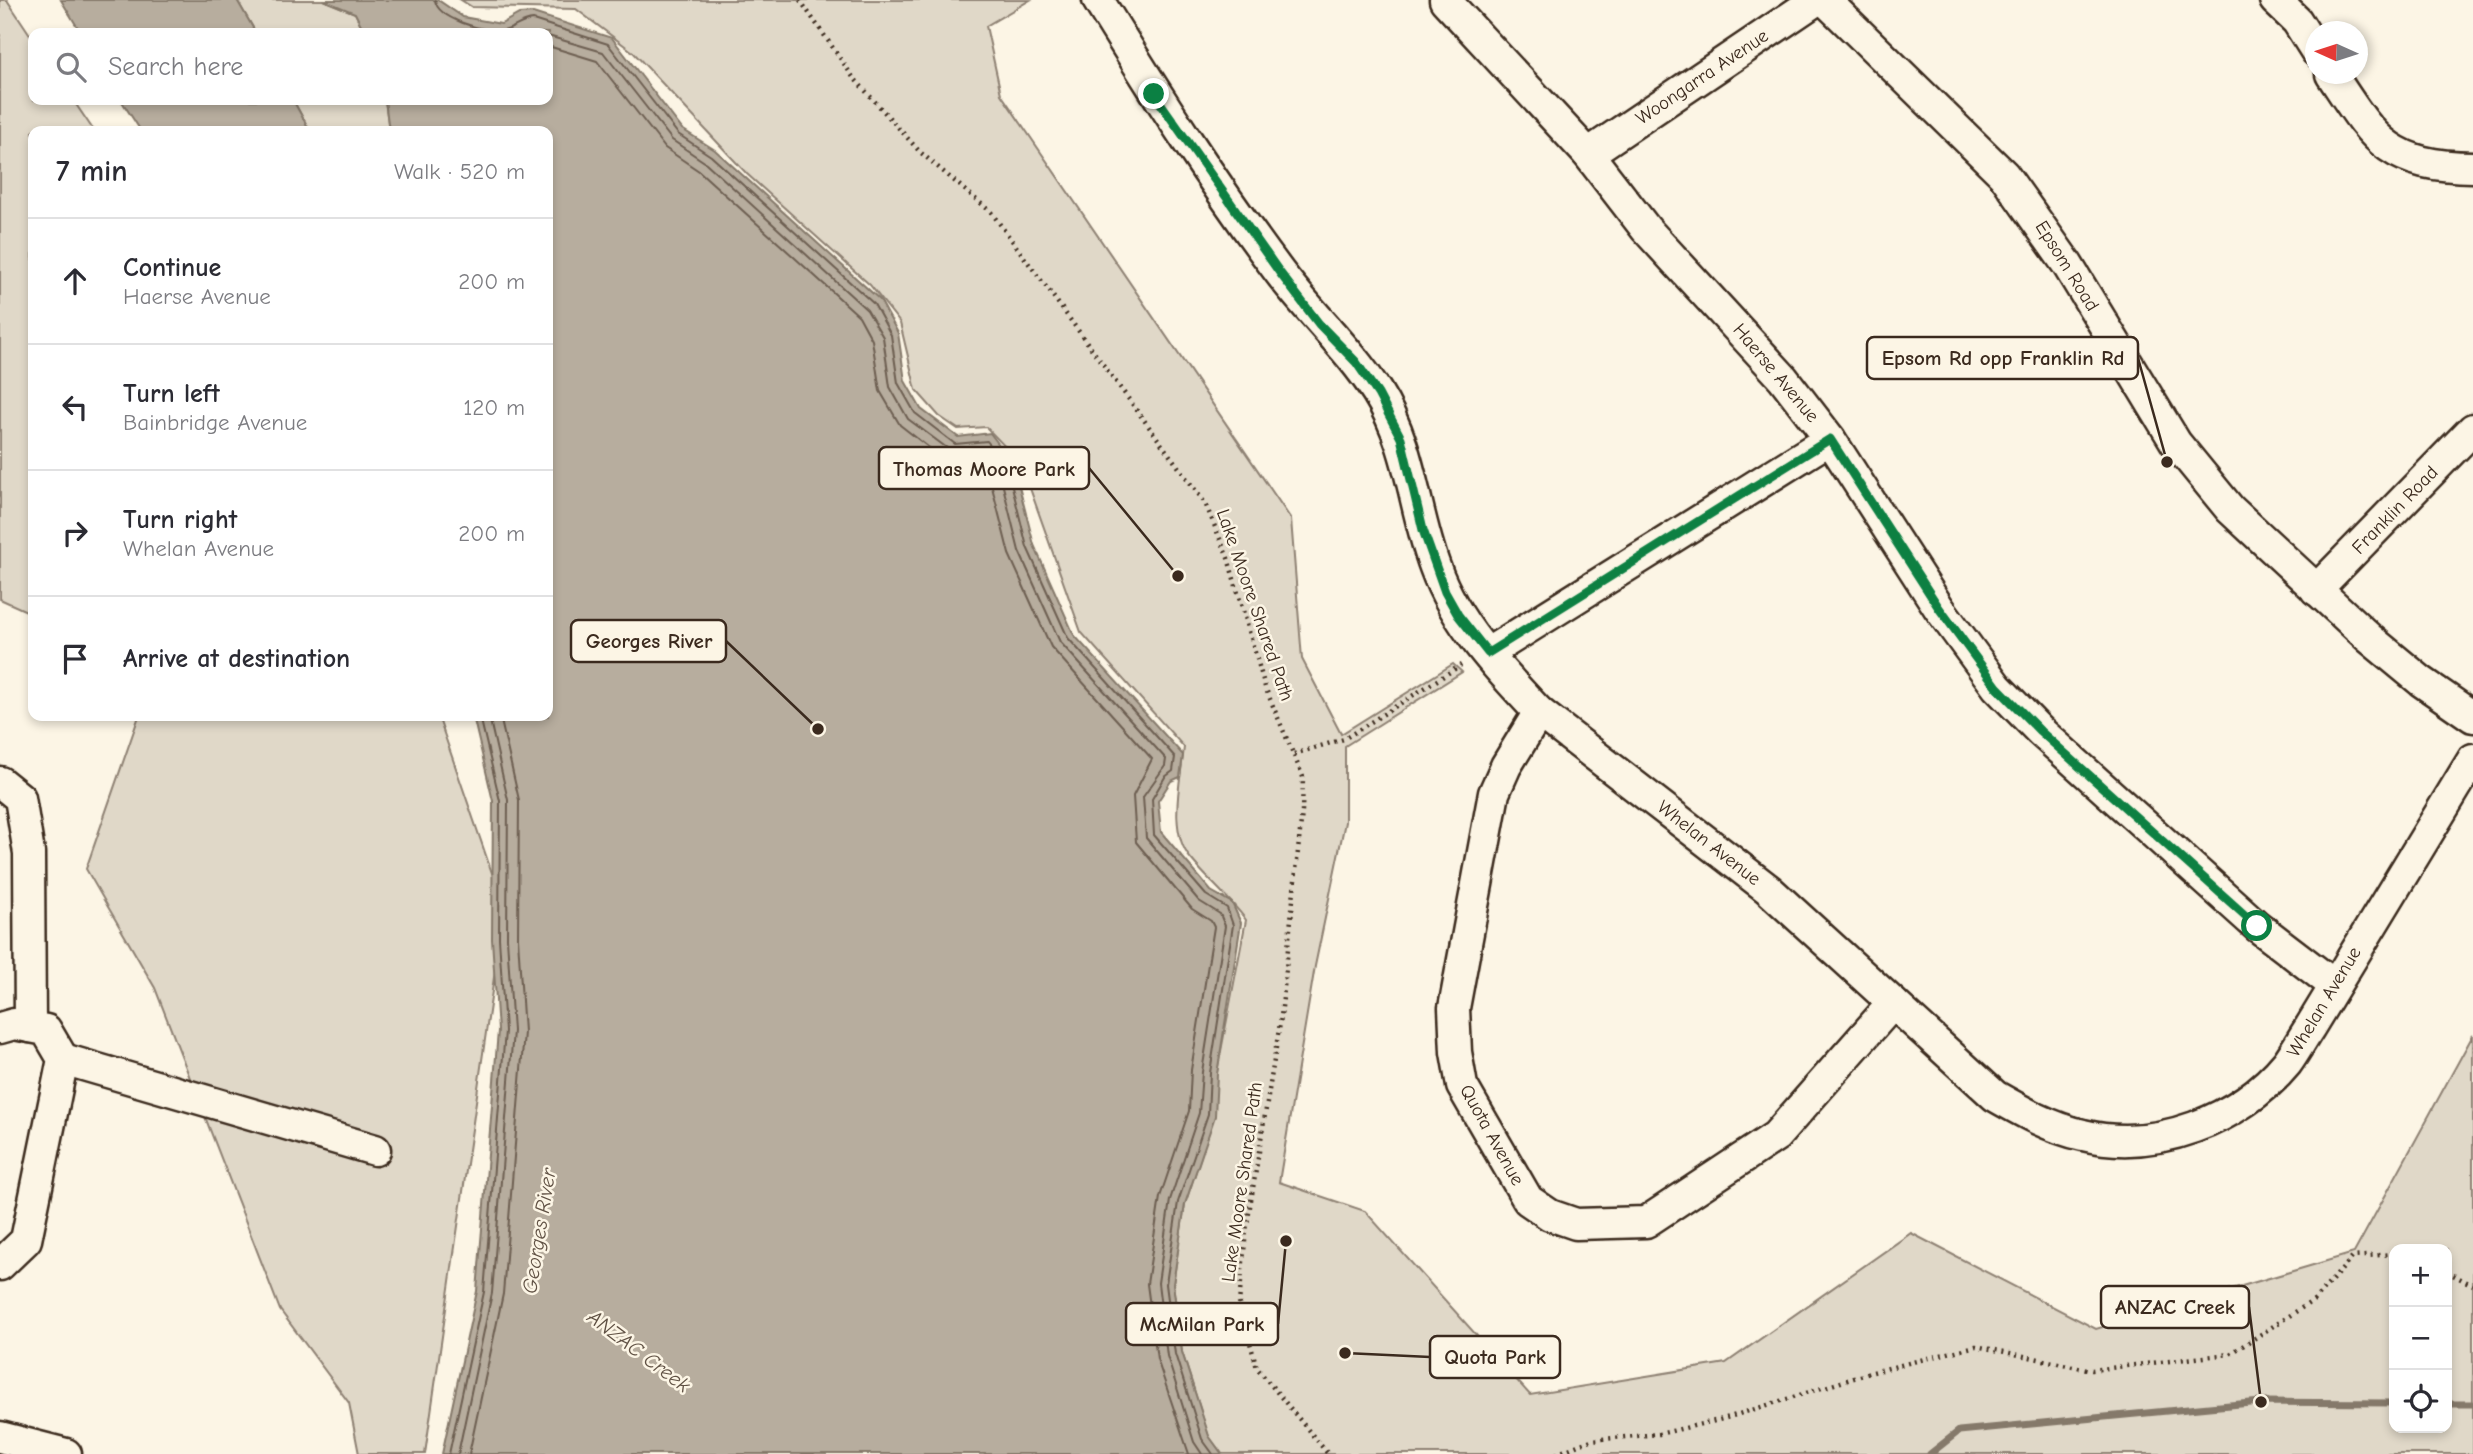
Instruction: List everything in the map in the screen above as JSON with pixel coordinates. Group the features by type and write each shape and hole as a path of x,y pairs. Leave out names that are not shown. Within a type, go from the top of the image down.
{"street":[{"name":"Whelan Avenue","path":"1098,0 1154,94 1220,189 1296,293 1356,362 1378,394 1401,438 1423,530 1445,592 1458,615 1488,653 1539,712 1768,889 1995,1096 2023,1112 2084,1136 2138,1139 2187,1130 2224,1114 2260,1089 2287,1063 2473,759"},
{"name":"Haerse Avenue","path":"1445,0 1588,154 1646,229 1783,377 1830,439 1939,608 1997,687 2040,731 2257,926 2334,985"},
{"name":"Woongarra Avenue","path":"1588,154 1816,0"},
{"name":"Epsom Road","path":"1825,0 2004,175 2045,229 2191,463 2230,509 2316,590 2421,681 2473,717"},
{"path":"2275,0 2297,21 2305,34"},
{"path":"2337,84 2356,115 2376,140 2409,159 2447,167 2473,167"},
{"name":"Franklin Road","path":"2316,590 2473,429"},
{"path":"1488,653 1830,439"},
{"name":"Quota Avenue","path":"1539,712 1506,766 1494,793 1454,1008 1462,1086 1528,1199 1550,1216 1576,1224 1646,1222 1776,1136 1894,1003"},
{"path":"0,782 20,798 29,853 30,1027"},
{"path":"0,1028 14,1024 46,1030 63,1059 26,1240 0,1265"},
{"path":"63,1059 375,1150"},
{"path":"0,1437 66,1454"}],"path":[{"name":"Lake Moore Shared Path","path":"800,0 853,77 912,142 991,212 1205,503 1228,558 1265,687 1303,777 1302,813 1281,1017 1246,1231 1239,1303 1257,1368 1328,1454"},
{"path":"1294,754 1345,739 1461,665"},
{"path":"1556,1454 1591,1440 1659,1434 1723,1419 1873,1372 1976,1346 2092,1370 2230,1354 2314,1300 2353,1257 2389,1254"},
{"path":"2452,1274 2473,1285"}],"shaded area":[{"path":"0,0 7,0 28,32 28,105 76,105 91,126 28,126 28,612 0,599"},
{"path":"237,0 323,0 355,13 362,28 253,28"},
{"path":"461,0 1030,0 986,26 1001,94 1291,519 1302,659 1341,734 1453,664 1462,672 1345,746 1345,822 1315,966 1279,1182 1365,1211 1530,1395 1726,1363 1911,1233 2096,1329 2354,1253 2473,1035 2473,1454 1222,1454 1209,1437 1182,1352 1173,1284 1185,1204 1201,1156 1246,920 1184,848 1179,834 1177,805 1184,747 1081,632 1021,463 986,427 958,429 939,416 916,390 900,323 870,285 747,174 633,52 576,9 472,7"},
{"path":"296,105 386,105 388,126 307,126"},
{"path":"137,721 440,721 504,908 425,1454 359,1454 349,1403 280,1310 155,988 86,869"}],"water":[{"path":"61,0 237,0 253,28 78,28"},
{"name":"Georges River","path":"323,0 438,0 463,17 501,24 519,14 533,13 612,38 682,129 715,150 880,300 898,333 905,381 921,409 958,437 990,433 1013,463 1034,545 1074,635 1183,755 1180,777 1171,781 1158,801 1161,832 1211,891 1232,903 1241,923 1217,1074 1215,1116 1185,1204 1173,1284 1182,1352 1209,1436 1222,1454 442,1454 477,1291 498,1031 492,939 493,801 474,721 553,721 553,126 388,126 386,105 553,105 553,28 362,28 355,13"},
{"path":"124,105 296,105 307,126 138,126"}],"waterway":[{"name":"ANZAC Creek","path":"1930,1454 1959,1431 2261,1402 2389,1403"},
{"name":"ANZAC Creek","path":"2452,1404 2473,1404"}],"place":[{"name":"Epsom Rd opp Franklin Rd","path":"2167,462"},
{"name":"Thomas Moore Park","path":"1178,576"},
{"name":"Georges River","path":"818,729"},
{"name":"McMilan Park","path":"1286,1241"},
{"name":"Quota Park","path":"1345,1353"},
{"name":"ANZAC Creek","path":"2261,1402"}],"route":[{"path":"1154,94 1280,273 1319,324 1356,362 1378,394 1401,438 1423,530 1445,592 1458,615 1488,653 1830,439 1939,608 1997,687 2040,731 2257,926"}]}
